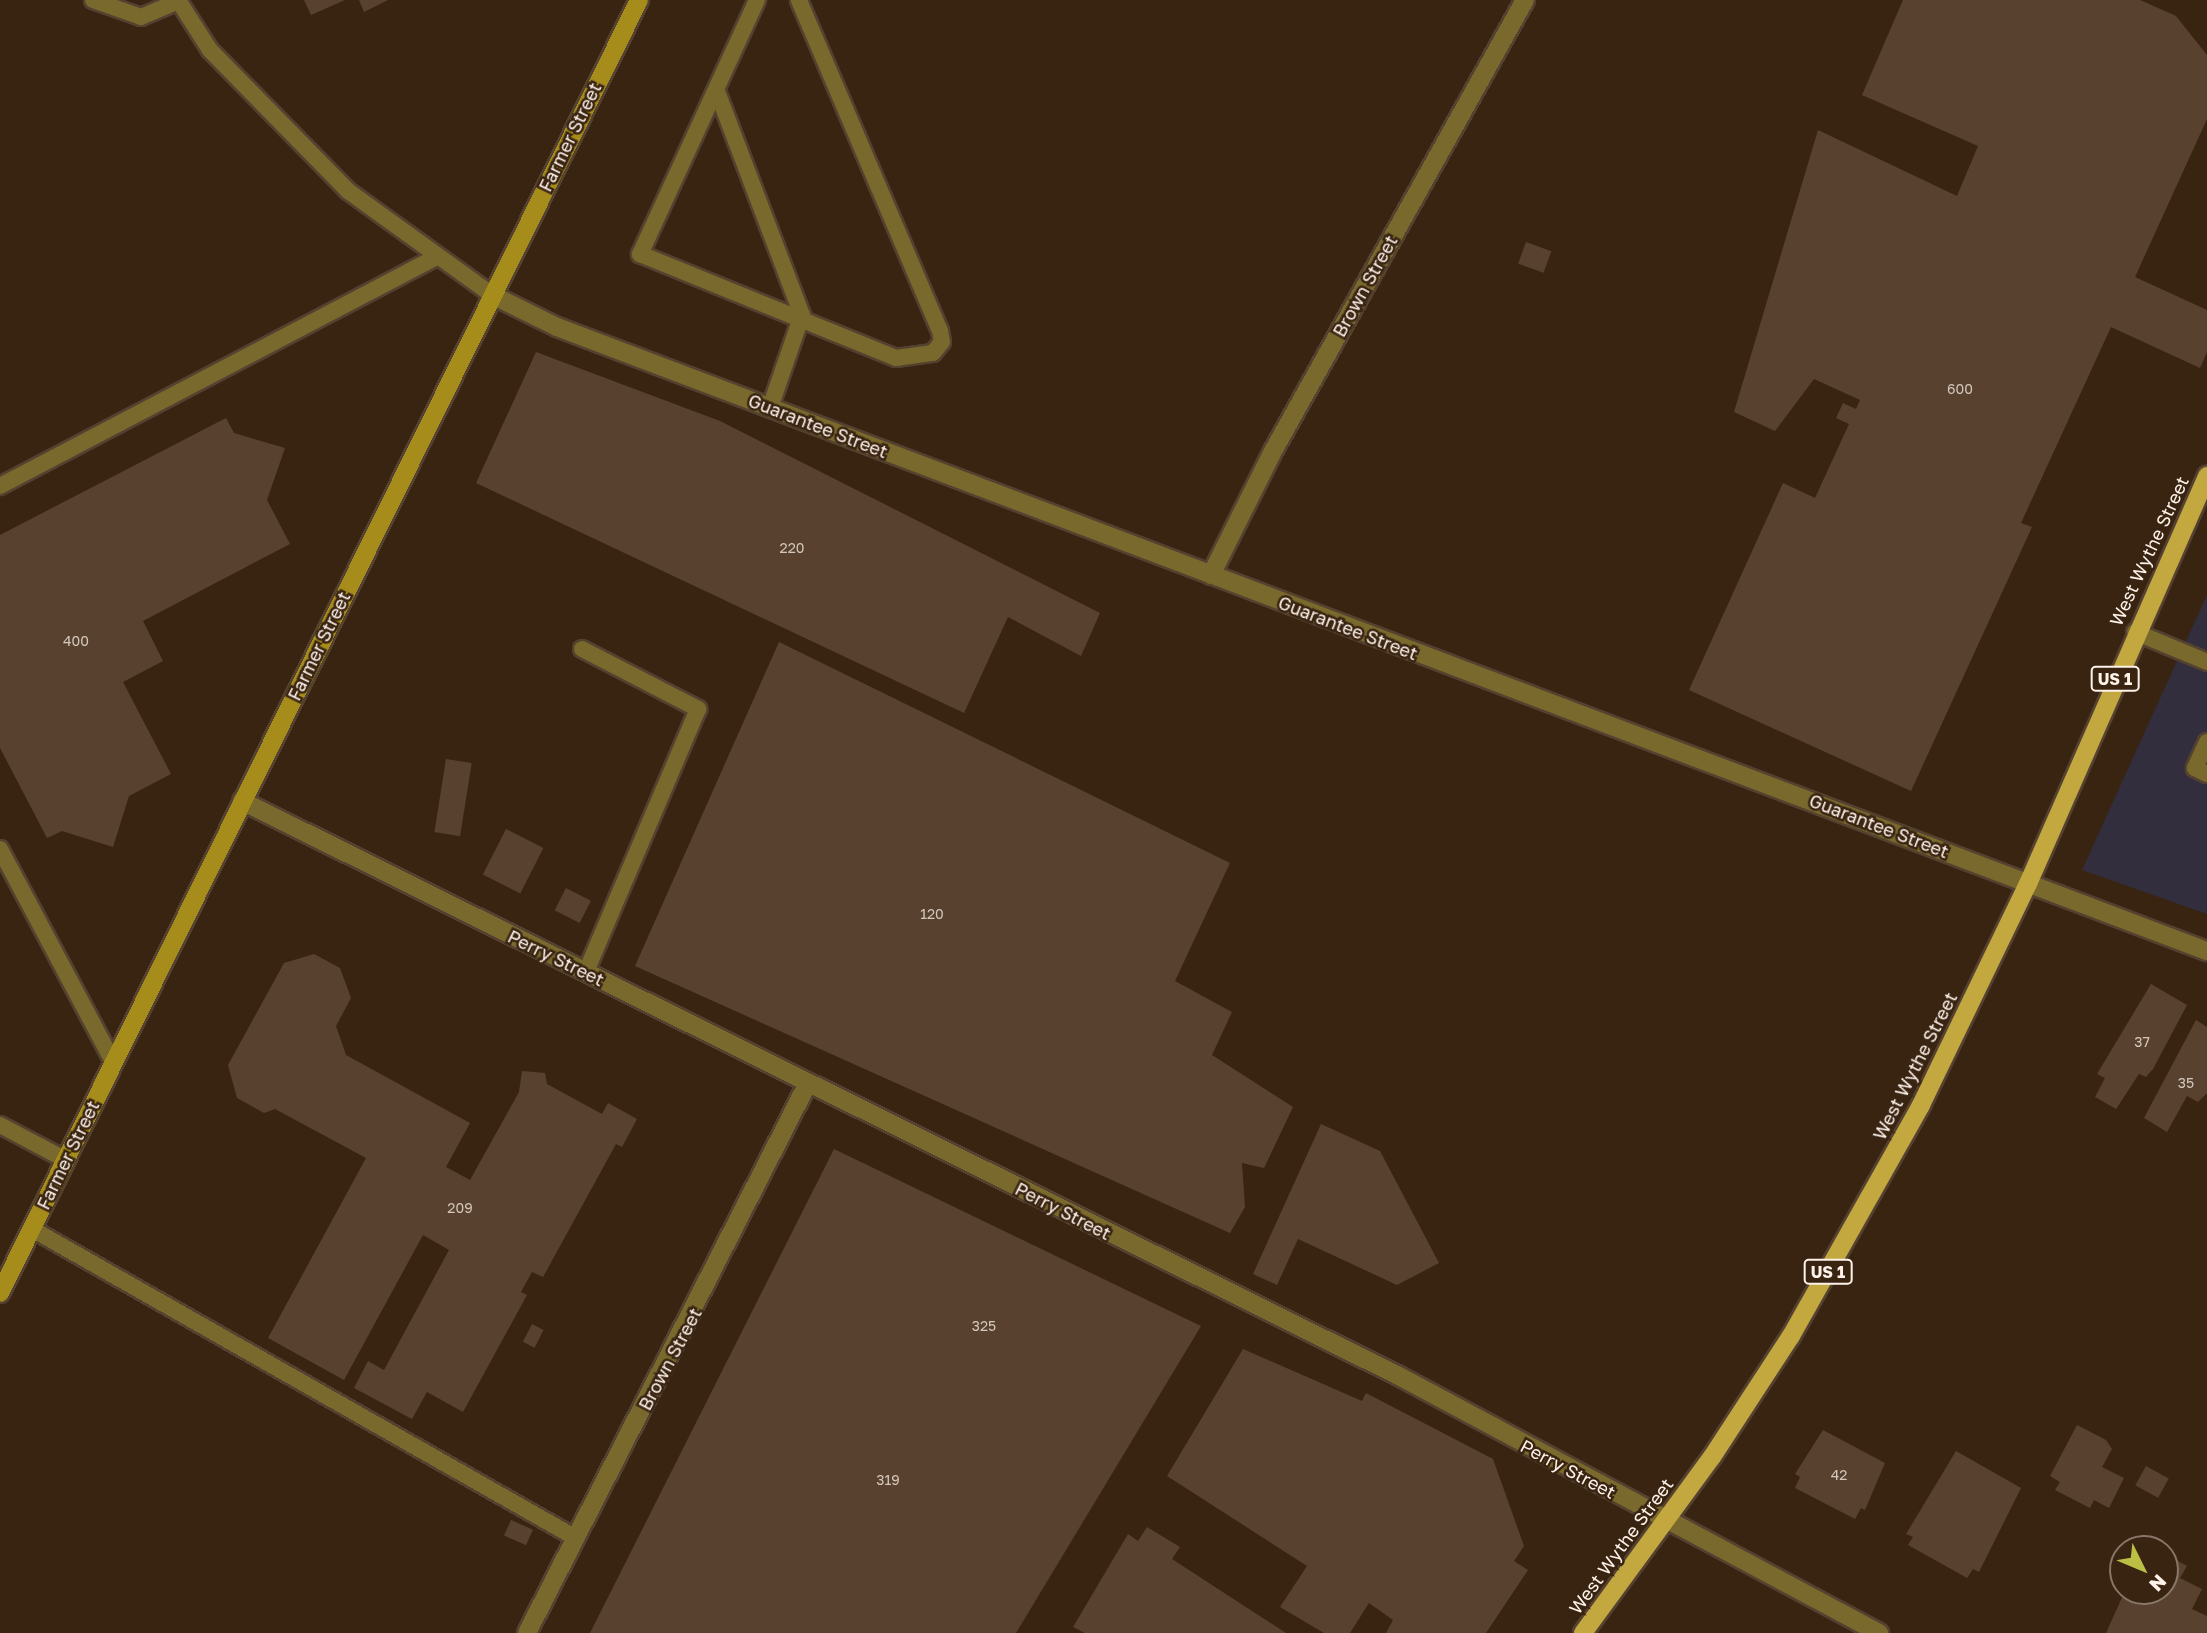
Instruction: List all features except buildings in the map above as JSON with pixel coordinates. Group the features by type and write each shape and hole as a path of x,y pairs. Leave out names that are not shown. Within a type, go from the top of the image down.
{"main road":[{"name":"West Wythe Street","path":"1583,1633 1666,1522 1791,1336 1856,1225 1921,1105 2028,884 2135,632 2207,476"}],"street":[{"name":"Farmer Street","path":"0,1293 639,0"},
{"name":"Brown Street","path":"1211,575 1272,453 1525,0"},
{"name":"Guarantee Street","path":"492,295 557,327 2207,951"},
{"name":"Perry Street","path":"242,801 1397,1375 1666,1522 1879,1633"},
{"name":"Brown Street","path":"527,1633 808,1083"}],"lane":[{"path":"93,0 141,17 177,1 210,50 270,117 348,191 435,258 492,295"},
{"path":"757,0 718,94 640,254 802,315 896,358 933,353 942,342 799,0"},
{"path":"718,94 802,315 770,408"},
{"path":"0,486 435,258"},
{"path":"2135,632 2207,662"},
{"path":"582,649 698,709 586,972"},
{"path":"2207,742 2195,768 2207,774"},
{"path":"0,849 114,1063"},
{"path":"0,1125 66,1160"},
{"path":"32,1228 576,1538"}],"shaded area":[{"path":"2207,595 2207,914 2082,870"}]}
